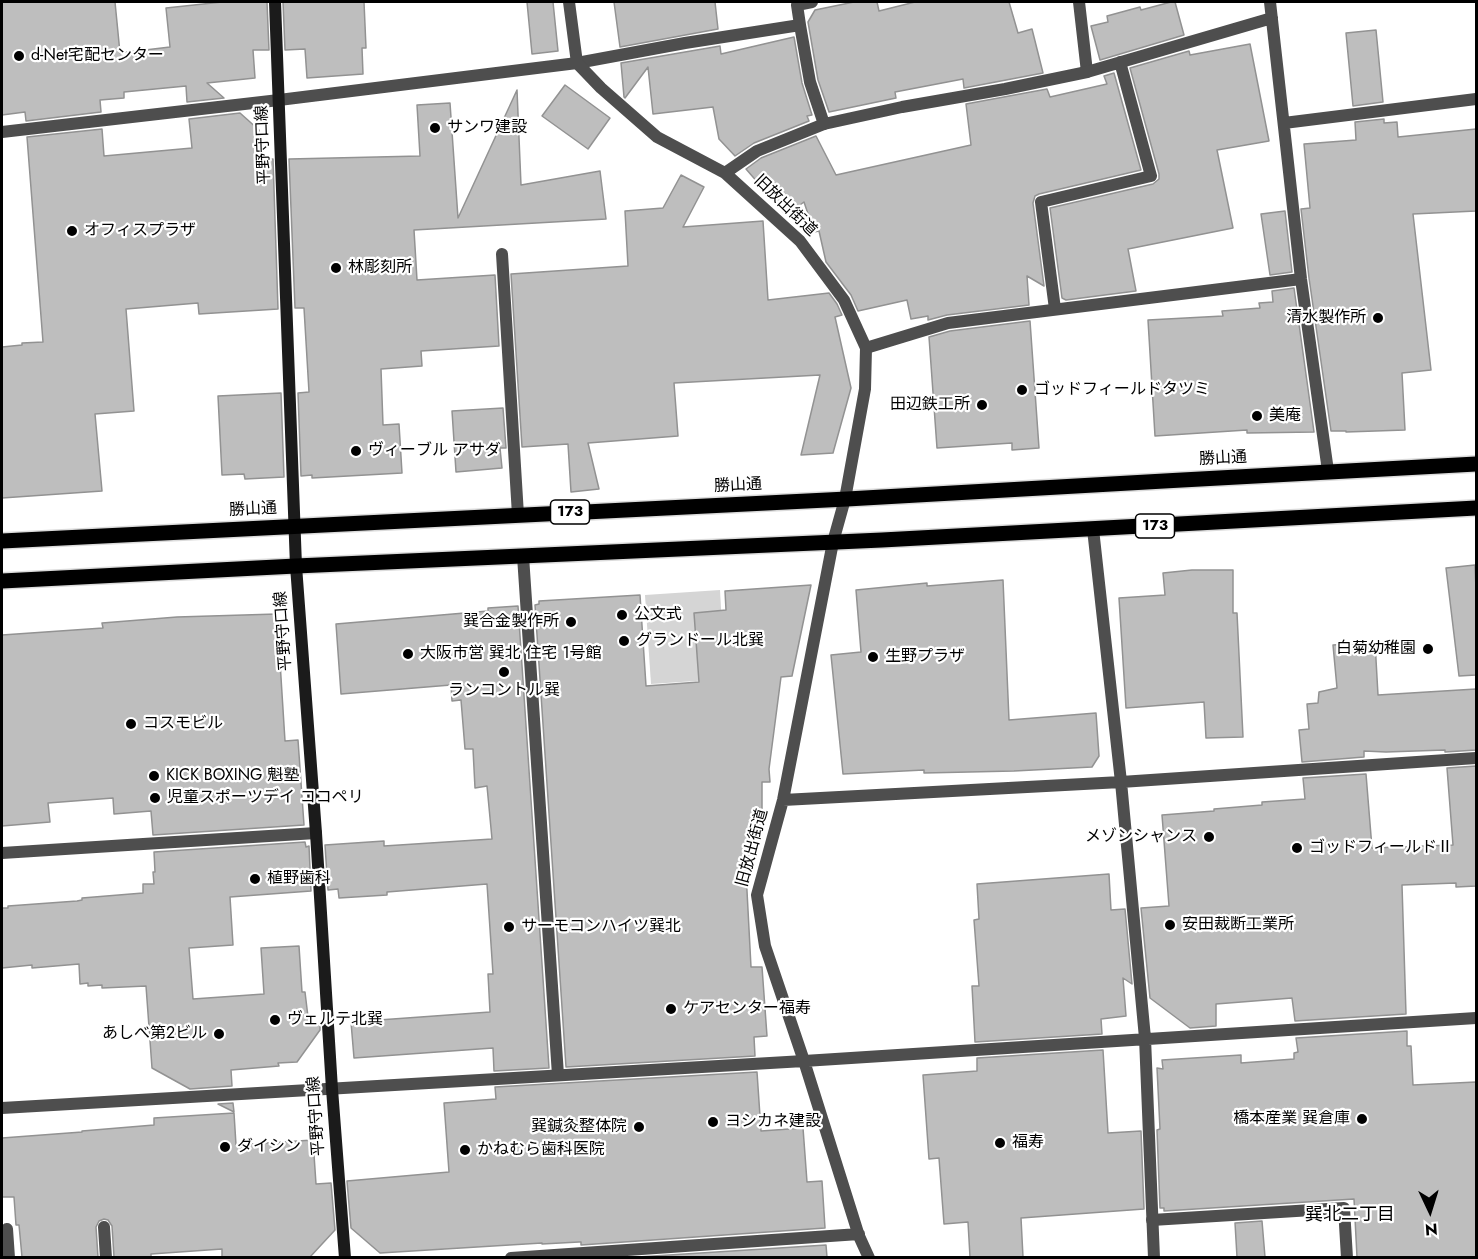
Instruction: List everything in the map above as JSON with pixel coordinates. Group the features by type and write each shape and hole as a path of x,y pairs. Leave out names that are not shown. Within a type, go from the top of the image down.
{"main road":[{"name":"平野守口線","path":"275,2 296,566 345,1257"},
{"name":"勝山通","path":"2,541 845,499 1476,464"},
{"name":"173","path":"2,581 832,542 1476,508"}],"street":[{"path":"568,2 577,63"},
{"path":"812,2 797,3 810,82 824,124"},
{"path":"1079,2 1087,72"},
{"path":"1270,2 1300,279 1328,471"},
{"path":"725,173 757,151 824,124 1087,72 1272,18"},
{"path":"2,132 577,63 685,43 800,26"},
{"path":"1055,309 1041,202 1151,176 1120,62"},
{"name":"旧放出街道","path":"577,63 601,88 657,137 725,173 800,241 844,300 866,348 865,389 845,499 832,542 783,800 757,895 765,946 859,1234 869,1257"},
{"path":"1284,123 1476,99"},
{"path":"502,254 518,515"},
{"path":"866,348 948,323 1300,279"},
{"path":"1093,529 1121,782 1145,1038 1155,1257"},
{"path":"523,556 558,1075"},
{"path":"783,800 1121,782 1476,758"},
{"path":"2,853 316,834"},
{"path":"2,1108 804,1061 1476,1018"},
{"path":"1152,1220 1344,1208 1347,1257"},
{"path":"104,1227 106,1257"},
{"path":"7,1229 9,1257"},
{"path":"511,1257 859,1234"}],"shaded area":[{"path":"720,590 725,679 651,684 645,595"}],"building":[{"path":"2,2 115,2 120,53 170,47 166,8 222,2 267,2 269,50 253,50 255,78 207,83 224,98 187,102 186,86 124,92 124,98 100,100 101,112 26,121 25,112 2,115"},
{"path":"283,2 364,2 366,48 362,48 363,74 307,78 305,49 285,50"},
{"path":"527,2 553,2 558,51 532,54"},
{"path":"614,2 715,2 718,29 620,47"},
{"path":"854,2 877,2 879,11 915,2 1009,2 1018,33 1032,29 1043,73 964,88 963,79 895,92 896,98 829,112 818,80 808,22 815,10"},
{"path":"1175,2 1184,35 1100,60 1091,26 1108,22 1107,16"},
{"path":"1376,30 1383,102 1353,106 1346,33"},
{"path":"794,37 802,83 812,115 807,116 809,121 754,143 735,156 719,139 713,107 653,114 648,67 624,97 621,63 720,46 721,54"},
{"path":"1250,44 1269,141 1217,150 1233,228 1128,249 1136,291 1066,300 1062,298 1050,208 1153,184 1159,179 1130,68 1189,51 1190,55"},
{"path":"1114,73 1141,170 1035,196 1033,203 1044,286 1027,276 1029,305 947,315 928,320 928,316 911,319 907,300 858,311 851,295 826,262 819,231 814,232 804,202 786,215 746,169 761,158 816,136 836,175 971,145 966,104 1047,89 1050,97 1107,84 1104,76"},
{"path":"565,85 610,118 588,149 542,116"},
{"path":"517,90 521,185 600,171 606,219 414,230 417,280 495,275 499,346 421,351 422,366 381,369 383,425 399,424 402,473 312,478 312,475 301,476 298,393 309,392 304,308 295,308 289,159 420,156 417,105 450,103 458,218"},
{"path":"240,113 259,130 261,160 273,159 278,309 199,314 198,303 126,309 134,411 95,414 102,491 2,498 2,347 43,342 27,137 102,129 104,156 192,148 189,119"},
{"path":"1384,119 1384,123 1397,122 1398,137 1476,129 1476,211 1413,214 1431,370 1402,373 1405,430 1331,431 1301,209 1310,208 1304,144 1356,140 1355,122"},
{"path":"681,175 704,187 683,227 763,221 768,300 829,293 837,304 842,315 835,317 851,388 833,453 801,455 820,375 674,383 678,436 588,443 599,489 571,492 568,444 522,447 511,274 628,266 625,211 663,208"},
{"path":"1285,211 1292,272 1270,275 1261,214"},
{"path":"1294,288 1314,432 1247,433 1247,430 1155,436 1148,320 1223,316 1222,311 1260,308 1259,303 1273,302 1272,291"},
{"path":"1030,321 1039,448 1012,450 1012,443 937,448 929,337 950,331"},
{"path":"281,393 284,477 245,479 244,474 222,475 218,396"},
{"path":"503,408 506,448 500,448 502,468 456,472 452,411"},
{"path":"1475,565 1476,675 1459,676 1446,568"},
{"path":"1233,570 1233,613 1237,613 1243,737 1206,738 1204,702 1126,708 1119,598 1165,595 1163,573"},
{"path":"1003,580 1009,720 1096,713 1099,756 1092,767 1014,771 924,773 924,770 843,774 831,655 861,652 856,590 927,583 927,586"},
{"path":"811,585 792,676 781,677 769,769 770,782 762,782 762,826 754,827 756,854 749,855 750,872 746,872 751,967 762,967 767,1036 754,1037 755,1056 566,1067 535,605 539,604 539,601 640,595 646,686 699,682 694,613 726,610 725,591"},
{"path":"518,606 549,1068 494,1071 493,1048 354,1058 351,1022 490,1012 488,974 493,974 487,884 339,898 338,889 328,890 325,845 384,841 384,846 492,839 487,786 475,788 473,749 465,749 461,700 452,701 451,685 341,694 336,624 488,611 488,608"},
{"path":"277,614 285,741 298,740 304,825 153,835 151,811 114,814 113,798 48,803 50,822 2,826 2,635 103,628 102,623 177,617"},
{"path":"1375,642 1378,695 1476,689 1476,750 1364,751 1364,757 1302,762 1299,730 1309,729 1307,704 1318,703 1319,692 1337,688 1333,645"},
{"path":"1476,766 1476,886 1456,887 1456,883 1402,885 1406,1014 1295,1021 1292,998 1216,1004 1216,1026 1190,1028 1150,998 1141,908 1169,906 1162,815 1214,811 1214,809 1262,805 1262,802 1305,799 1303,778 1366,774 1372,848 1453,845 1447,768"},
{"path":"305,842 306,847 309,846 311,891 230,897 233,945 189,948 193,999 264,994 261,948 299,946 302,992 305,992 309,1025 320,1024 320,1030 297,1062 278,1063 279,1066 231,1070 232,1086 190,1089 152,1068 146,986 102,988 102,985 80,984 79,964 2,968 2,908 143,893 143,884 154,884 154,852"},
{"path":"1109,874 1111,910 1125,909 1132,984 1123,978 1126,1016 1101,1019 1102,1034 975,1042 972,986 979,986 974,920 979,919 977,884"},
{"path":"1407,1031 1407,1046 1411,1046 1413,1085 1476,1082 1476,1257 1357,1257 1354,1199 1164,1211 1164,1208 1160,1208 1157,1068 1163,1069 1162,1060 1241,1055 1241,1063 1294,1059 1294,1053 1298,1052 1296,1038"},
{"path":"1103,1050 1108,1133 1141,1131 1144,1209 1021,1218 1023,1257 970,1257 968,1222 944,1224 939,1158 929,1159 923,1075 977,1071 977,1058"},
{"path":"757,1072 761,1131 803,1128 807,1182 822,1181 825,1228 581,1245 581,1242 542,1243 380,1253 351,1228 347,1181 449,1172 444,1103 496,1099 495,1087"},
{"path":"233,1103 234,1112 218,1104"},
{"path":"234,1113 236,1145 313,1140 316,1184 331,1183 335,1230 310,1257 222,1257 222,1249 151,1254 151,1257 114,1257 112,1226 108,1220 104,1219 99,1221 96,1227 98,1257 22,1257 14,1197 2,1197 2,1138 154,1125 154,1118"},
{"path":"1262,1221 1265,1257 1237,1257 1235,1223"},
{"path":"826,1245 827,1257 638,1257"}],"place":[{"name":"d-Net宅配センター","path":"19,56"},
{"name":"サンワ建設","path":"435,128"},
{"name":"オフィスプラザ","path":"72,231"},
{"name":"林彫刻所","path":"336,268"},
{"name":"清水製作所","path":"1378,318"},
{"name":"ゴッドフィールドタツミ","path":"1022,390"},
{"name":"田辺鉄工所","path":"982,405"},
{"name":"美庵","path":"1257,416"},
{"name":"ヴィーブル アサダ","path":"356,451"},
{"name":"公文式","path":"622,615"},
{"name":"巽合金製作所","path":"571,622"},
{"name":"グランドール北巽","path":"624,641"},
{"name":"白菊幼稚園","path":"1428,649"},
{"name":"大阪市営 巽北 住宅 1号館","path":"408,654"},
{"name":"生野プラザ","path":"873,657"},
{"name":"ランコントル巽","path":"504,672"},
{"name":"コスモビル","path":"131,724"},
{"name":"KICK BOXING 魁塾","path":"154,776"},
{"name":"児童スポーツデイ ココペリ","path":"155,798"},
{"name":"メゾンシャンス","path":"1209,837"},
{"name":"ゴッドフィールドⅡ","path":"1297,848"},
{"name":"植野歯科","path":"255,879"},
{"name":"安田裁断工業所","path":"1170,925"},
{"name":"サーモコンハイツ巽北","path":"509,927"},
{"name":"ケアセンター福寿","path":"671,1009"},
{"name":"ヴェルテ北巽","path":"275,1020"},
{"name":"あしべ第2ビル","path":"219,1034"},
{"name":"橋本産業 巽倉庫","path":"1362,1119"},
{"name":"ヨシカネ建設","path":"713,1122"},
{"name":"巽鍼灸整体院","path":"639,1127"},
{"name":"福寿","path":"1000,1143"},
{"name":"ダイシン","path":"225,1147"},
{"name":"かねむら歯科医院","path":"465,1150"}],"district":[{"name":"巽北二丁目","path":"1350,1216"}]}
